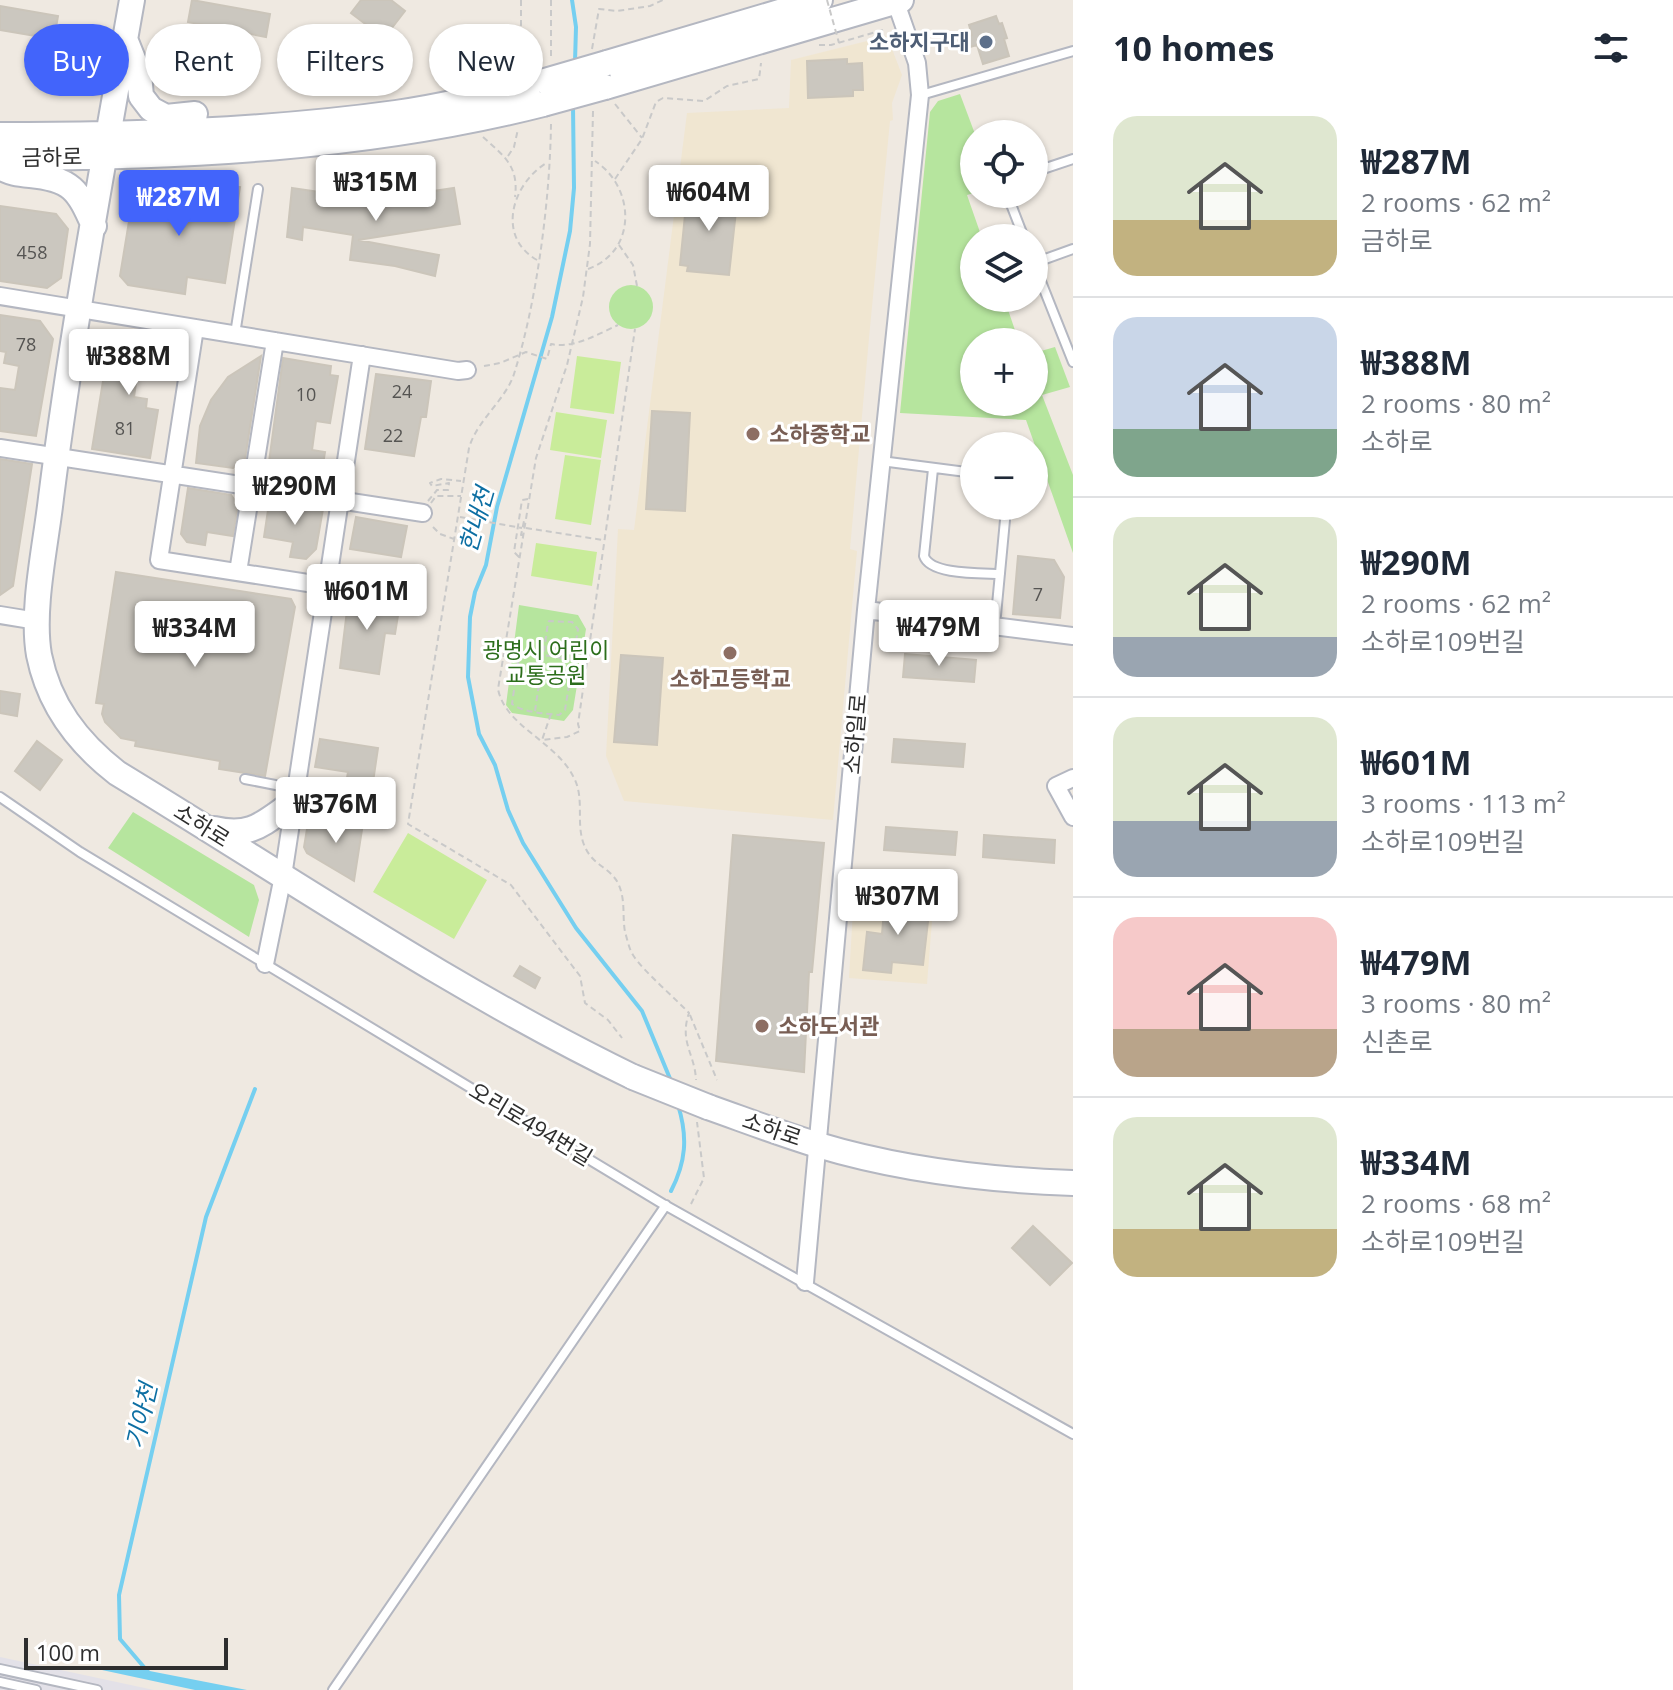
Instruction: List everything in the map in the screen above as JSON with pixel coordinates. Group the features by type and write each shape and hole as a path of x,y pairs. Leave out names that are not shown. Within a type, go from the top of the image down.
{"street":[{"name":"소하로","path":"128,24 132,0"},
{"name":"금하로","path":"603,81 820,0"},
{"name":"금하로","path":"543,87 603,81 897,0"},
{"name":"소하일로","path":"805,1282 866,610 920,95 917,63 897,0"},
{"path":"129,49 139,74 141,96 151,109 166,117 280,107 314,122"},
{"name":"소하로","path":"115,96 56,456 37,621 43,672 50,692 73,731 117,773 283,876 550,1037 633,1077 819,1145 890,1163 957,1174 1073,1183"},
{"name":"금하로","path":"0,158 398,113 493,96"},
{"name":"금하로","path":"0,135 107,145 168,155 393,135 492,117 528,96"},
{"path":"0,167 10,173 57,179 73,187 94,226"},
{"path":"0,296 467,370"},
{"path":"195,328 159,560 327,586"},
{"path":"238,572 275,341"},
{"path":"265,964 283,876 362,355"},
{"path":"0,448 423,513"},
{"path":"866,610 1073,636"},
{"path":"0,615 37,621"},
{"path":"1073,778 1056,786 1073,817"},
{"path":"206,827 246,832 263,825 295,795"}],"lane":[{"path":"920,95 1073,51"},
{"path":"1048,167 1073,159"},
{"path":"235,335 258,189"},
{"path":"1048,258 1073,249"},
{"path":"1048,294 1070,343 1073,362"},
{"path":"881,461 960,472"},
{"path":"933,469 924,556 926,563 933,568 1000,574"},
{"path":"995,627 1005,520"},
{"path":"245,779 295,795"},
{"name":"오리로494번길","path":"0,797 80,852 664,1204 1073,1434"},
{"path":"333,1690 664,1204"},
{"path":"0,1669 97,1690"},
{"path":"0,1682 36,1690"}],"path":[{"path":"521,0 521,24"},
{"path":"551,0 543,87 549,161 538,260 513,378 472,436 408,824 511,885 580,976 585,1003 608,1020 622,1038"},
{"path":"642,139 630,120 614,105 603,81 593,40 599,9 630,9 663,0"},
{"path":"827,0 839,43"},
{"path":"812,43 831,45 883,30"},
{"path":"615,179 642,139 656,102 663,98 704,101 727,86 759,79 762,60"},
{"path":"520,558 514,552 526,521 538,447 572,344 587,269 593,159 603,81"},
{"path":"507,157 514,147 518,126"},
{"path":"481,135 507,157 517,184 512,216 516,236 526,254 538,260"},
{"path":"587,269 613,254 619,245 626,209 615,179 593,159"},
{"path":"514,202 521,186 534,170 549,161"},
{"path":"619,245 633,265 637,286"},
{"path":"467,370 500,363 526,352 547,359 551,344 572,344 618,325"},
{"path":"542,740 567,737 580,731 578,724 603,540 635,329"},
{"path":"423,513 429,496 437,490 448,490 449,483 432,486 430,483 441,479 463,481"},
{"path":"423,513 436,496 461,496"},
{"path":"530,498 522,500 524,535 498,689 510,714 561,757 578,787 583,842 593,862 606,869 620,887 624,902 624,928 632,955 689,1013 717,1080"},
{"path":"423,513 440,534 454,539"},
{"path":"458,517 603,540"},
{"path":"535,711 543,655 549,621 572,622 578,629 565,710 562,714 551,714 516,708 511,701 522,652 543,655 573,660"},
{"path":"542,740 551,714"},
{"path":"685,1216 704,1178 696,1073 685,1038 689,1013"}],"shaded area":[{"path":"887,36 902,75 892,103 893,120 890,121 869,338 850,549 857,551 833,820 624,801 606,756 618,529 634,530 687,113 789,108 791,60"},
{"path":"855,876 935,883 927,984 849,978"},
{"path":"0,1657 154,1690 0,1690"}],"green space":[{"path":"960,94 970,120 960,120 960,208 972,208 977,224 960,224 960,312 1009,312 1014,328 960,328 960,416 1048,416 1048,410 1073,475 1073,553 1048,482 1048,432 1030,432 1026,420 900,413 930,112 938,101"},
{"path":"631,285 647,291 653,307 647,323 631,329 615,323 609,307 615,291"},
{"path":"1055,347 1070,387 1048,393 1048,349"},
{"path":"577,356 621,362 614,414 570,408"},
{"path":"556,412 607,420 601,458 550,450"},
{"path":"565,455 601,460 591,525 555,519"},
{"path":"536,543 597,552 592,586 531,576"},
{"name":"광명시 어린이 교통공원","path":"519,605 578,615 586,629 573,710 564,721 512,713 506,705"},
{"path":"133,812 254,885 259,900 249,937 108,848"},
{"path":"408,833 487,880 454,939 373,892"}],"water":[{"path":"124,1666 247,1690 195,1690 102,1670"}],"building":[{"path":"192,0 270,14 266,37 261,36 261,24 188,22"},
{"path":"361,0 391,0 405,11 395,24 366,24 351,13"},
{"path":"0,6 58,16 57,24 24,24 24,34 0,30"},
{"name":"소하지구대","path":"996,16 1007,38 1004,39 1009,56 983,64 977,45 970,47 966,37 972,35 969,25"},
{"path":"847,59 847,64 862,63 863,90 853,90 853,96 808,98 807,61"},
{"path":"210,183 240,187 225,283 187,277 185,294 128,285 120,276 134,191 138,187 208,198"},
{"path":"292,188 374,200 454,188 460,224 358,240 439,255 435,276 395,266 350,260 353,235 303,227 302,240 287,237"},
{"path":"694,190 732,194 731,210 736,211 729,275 687,271 688,266 680,265 686,205 692,206"},
{"path":"0,206 56,214 68,229 61,278 47,288 0,281"},
{"path":"0,315 40,321 53,339 36,436 0,431 0,388 15,390 19,366 4,363 6,352 0,351"},
{"path":"121,336 167,343 172,350 169,369 159,368 157,379 137,376 134,397 147,399 146,408 158,410 150,458 92,449 109,344"},
{"path":"261,356 245,459 233,468 196,463 200,426 211,400 228,377"},
{"path":"283,358 331,366 330,375 338,376 330,423 316,421 312,450 325,452 320,483 280,476 269,462"},
{"path":"376,374 431,381 426,417 421,417 414,456 365,449"},
{"path":"652,411 690,413 685,511 646,509"},
{"path":"0,459 32,464 13,586 0,595"},
{"path":"188,488 231,495 238,505 233,536 207,532 205,545 187,542 181,534"},
{"path":"280,502 323,509 316,549 306,559 290,557 293,542 264,537 268,510"},
{"path":"356,517 407,526 401,557 350,549"},
{"path":"1018,556 1054,560 1064,577 1060,618 1013,614"},
{"path":"116,572 291,599 295,607 265,776 219,769 220,761 135,746 136,741 121,738 105,722 102,714 104,704 96,703"},
{"path":"349,594 400,603 395,634 385,633 379,674 340,668"},
{"path":"905,654 976,660 974,682 903,677"},
{"path":"621,655 663,658 657,745 614,742"},
{"path":"0,691 20,694 17,716 0,713"},
{"path":"320,739 378,748 373,782 347,778 348,772 315,767"},
{"path":"894,739 965,744 963,767 892,762"},
{"path":"37,741 62,760 40,790 15,771"},
{"path":"328,818 363,823 354,881 307,853 304,847 308,823 326,826"},
{"path":"886,827 957,832 955,855 884,850"},
{"path":"733,835 824,843 812,972 809,972 804,1072 716,1061"},
{"path":"984,835 1055,840 1054,863 983,857"},
{"path":"885,899 930,904 923,965 892,962 891,973 863,970 867,932 882,934"},
{"path":"520,966 540,978 535,988 514,976"},
{"path":"1033,1226 1072,1263 1050,1285 1012,1248"}],"waterway":[{"name":"한내천","path":"572,0 576,27 575,62"},
{"name":"한내천","path":"573,106 574,188 570,231 552,317 497,507 486,565 475,592 470,617 468,677 479,734 495,765 508,810 523,843 576,928 642,1011 671,1081"},
{"name":"기아천","path":"149,1673 120,1639 119,1595 206,1217 255,1089"},
{"name":"한내천","path":"671,1191 684,1149 678,1105"}],"place":[{"name":"소하지구대","path":"986,42"},
{"name":"소하중학교","path":"753,434"},
{"name":"소하고등학교","path":"730,653"},
{"name":"소하도서관","path":"762,1026"}]}
